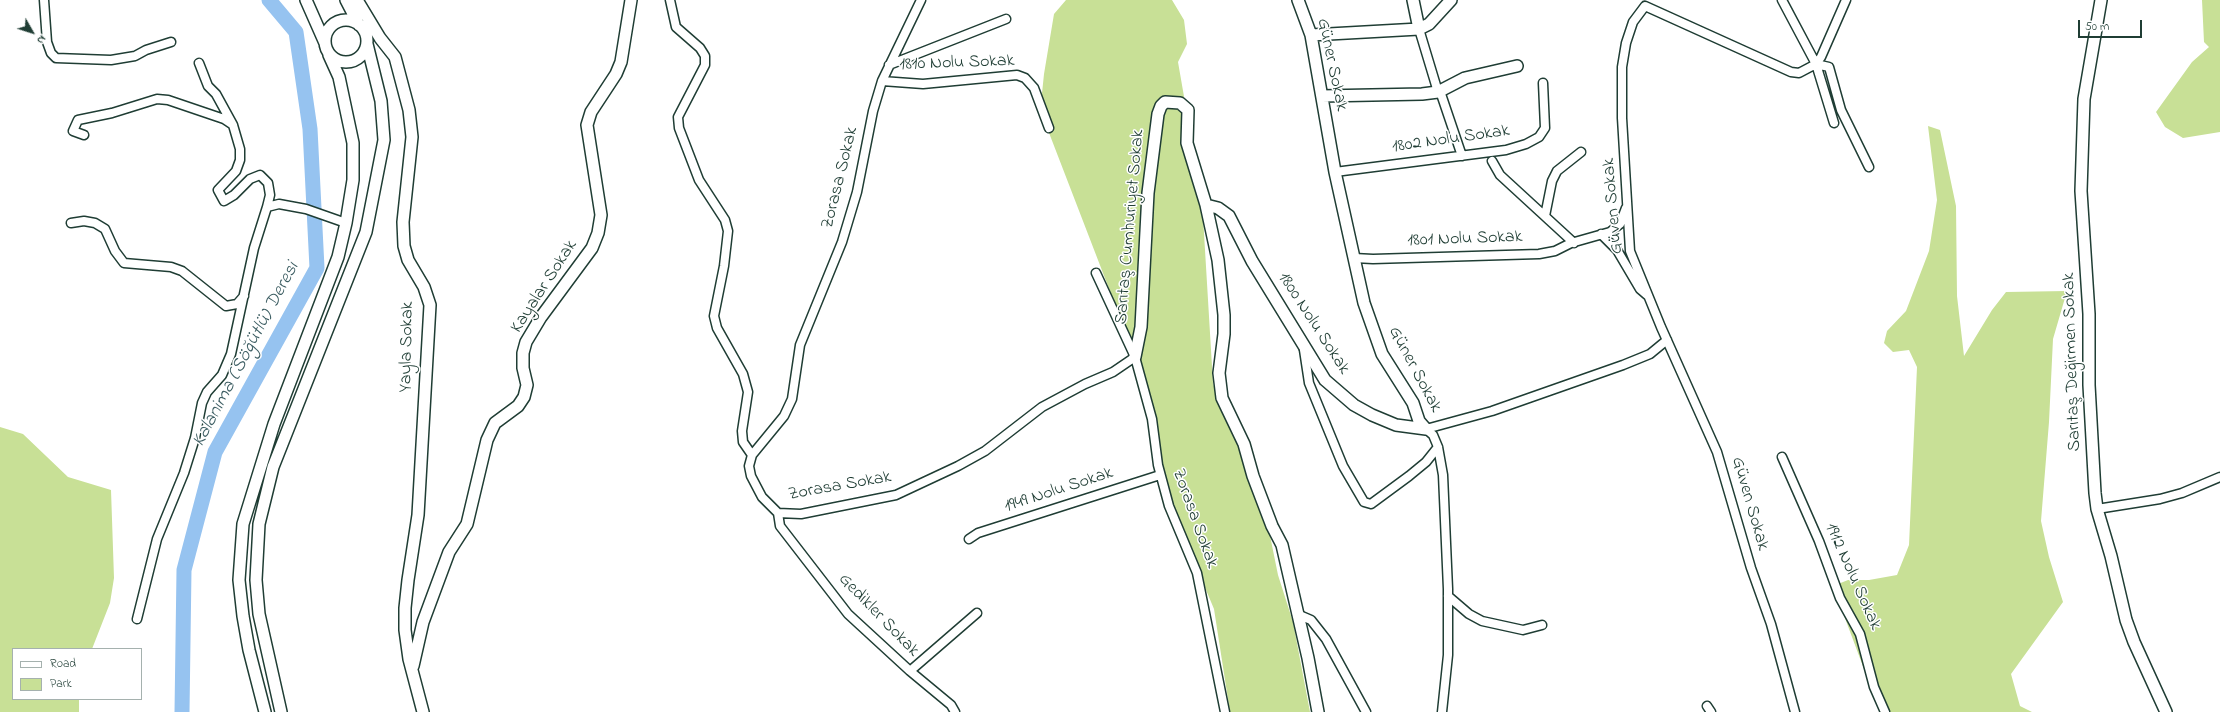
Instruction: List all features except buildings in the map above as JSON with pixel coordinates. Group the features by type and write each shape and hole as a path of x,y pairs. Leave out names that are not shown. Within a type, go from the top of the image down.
{"street":[{"path":"44,0 47,42 51,53 56,58 111,60 135,56 146,50 171,42"},
{"path":"265,712 249,650 243,616 239,580 243,524 274,424 338,257 346,223 353,180 352,143 339,76 306,0"},
{"path":"281,712 259,614 256,580 259,524 274,467 366,232 384,140 381,101 366,37 346,0"},
{"name":"Yayla Sokak","path":"357,0 380,38 395,57 409,110 412,136 403,222 404,246 408,260 424,288 430,305 418,516 408,580 405,630 412,670 423,712"},
{"name":"Kayalar Sokak","path":"412,670 423,622 449,552 467,524 486,440 495,423 518,406 524,397 527,385 523,368 523,353 526,342 541,317 592,248 598,233 601,215 587,125 591,112 616,74 621,62 631,0"},
{"path":"670,0 676,26 700,48 705,56 705,65 678,117 679,128 699,180 722,215 728,231 724,266 714,316 717,328 736,358 748,392 742,431 743,442 752,455"},
{"name":"Zorasa Sokak","path":"921,0 882,81 873,111 857,192 842,242 800,345 792,399 784,416 752,455 749,466 751,476 762,498 778,513 801,514 896,495 958,466 985,451 1042,407 1085,384 1113,372 1135,357 1152,418 1160,475 1168,506 1197,573 1225,712"},
{"name":"Güner Sokak","path":"1298,0 1310,35 1335,172 1364,303 1382,354 1414,403 1419,421 1434,435 1438,447 1443,475 1448,596 1448,655 1442,712"},
{"path":"1413,0 1419,29 1462,156"},
{"path":"1310,35 1419,29 1429,24 1451,0"},
{"path":"1782,0 1816,64 1834,123"},
{"path":"1816,64 1846,0"},
{"name":"Sarıtaş Değirmen Sokak","path":"2101,0 2084,99 2082,191 2089,314 2089,385 2097,509 2109,550 2126,620 2134,642 2166,712"},
{"name":"Güven Sokak","path":"1795,712 1771,624 1751,568 1717,452 1647,295 1630,251 1622,118 1622,67 1626,43 1633,22 1645,3 1791,72 1799,73 1816,64"},
{"path":"890,65 1006,19"},
{"path":"324,43 328,30 338,21 353,21 359,25"},
{"path":"329,55 341,62 354,61 360,57 367,44"},
{"path":"137,619 157,539 184,473 195,438 202,403 207,392 222,376 227,366 245,295 254,248 270,195 268,183 260,175 250,179 234,195 224,201 218,190 236,172 240,160 240,148 233,125 216,94 208,86 200,63"},
{"path":"1816,64 1829,67 1841,110 1869,167"},
{"path":"1322,96 1422,94 1439,91 1465,78 1517,66"},
{"name":"1810 Nolu Sokak","path":"882,81 923,84 1017,75 1026,78 1034,88 1049,128"},
{"name":"1802 Nolu Sokak","path":"1335,172 1506,150 1526,144 1539,137 1545,128 1543,83"},
{"path":"84,135 73,131 78,120 112,113 157,99 168,100 224,119 233,125"},
{"name":"Sarıtaş Cumhuriyet Sokak","path":"1135,357 1138,350 1142,320 1149,185 1158,114 1160,106 1165,102 1180,103 1188,110 1187,143 1206,205 1218,260 1224,315 1224,334 1219,373 1222,398 1244,444 1253,476 1272,526 1282,545 1308,658 1318,712"},
{"name":"1801 Nolu Sokak","path":"1545,216 1552,180 1557,171 1581,152"},
{"name":"1801 Nolu Sokak","path":"1492,161 1500,175 1574,243"},
{"name":"1801 Nolu Sokak","path":"1354,258 1373,260 1539,254 1561,250 1574,243 1610,232 1620,224 1627,202"},
{"path":"267,207 279,204 306,209 346,223"},
{"name":"1800 Nolu Sokak","path":"1206,205 1218,208 1229,216 1252,260 1286,313 1304,348 1325,380 1354,405 1396,424 1426,428 1492,411 1623,365 1650,354 1667,340"},
{"path":"71,223 84,220 95,223 105,229 115,252 124,263 171,267 182,271 226,306 237,304 245,295"},
{"path":"1600,234 1617,250 1640,289 1647,295"},
{"path":"1096,273 1135,357"},
{"path":"1304,348 1309,383 1343,466 1364,502 1371,504 1410,476 1426,462 1438,447"},
{"name":"1912 Nolu Sokak","path":"1782,457 1819,541 1840,598 1860,634 1874,687 1885,712"},
{"name":"1949 Nolu Sokak","path":"969,539 978,533 1160,475"},
{"path":"2097,509 2160,499 2182,493 2220,477"},
{"name":"Gedikler Sokak","path":"778,513 780,526 848,614 910,671 951,705 955,712"},
{"path":"1448,596 1469,614 1482,621 1523,630 1542,625"},
{"path":"910,671 977,613"},
{"path":"1298,614 1311,620 1326,639 1366,712"}],"green space":[{"path":"1066,0 1172,0 1184,20 1187,44 1178,62 1202,200 1213,383 1221,411 1245,451 1262,496 1278,575 1293,622 1310,712 1230,712 1214,609 1163,487 1141,381 1113,299 1046,125 1041,103 1044,74 1054,14"},
{"path":"2202,0 2220,0 2220,132 2183,138 2165,127 2156,112 2192,62 2209,47 2204,42"},
{"path":"1928,126 1940,130 1956,206 1957,296 1964,356 1992,310 2006,292 2067,291 2053,339 2049,422 2041,521 2049,557 2063,602 2011,674 2020,706 2032,712 1880,712 1833,586 1848,580 1869,580 1897,575 1909,545 1917,367 1909,350 1893,352 1884,343 1887,331 1906,311 1929,251 1937,200"},
{"path":"0,427 23,434 68,477 111,490 114,578 110,603 92,648 12,648 12,700 79,700 79,712 0,712"}],"waterway":[{"name":"Kalanima (Söğütlü) Deresi","path":"182,712 184,570 215,452 317,268 310,129 296,32 269,0"}]}
